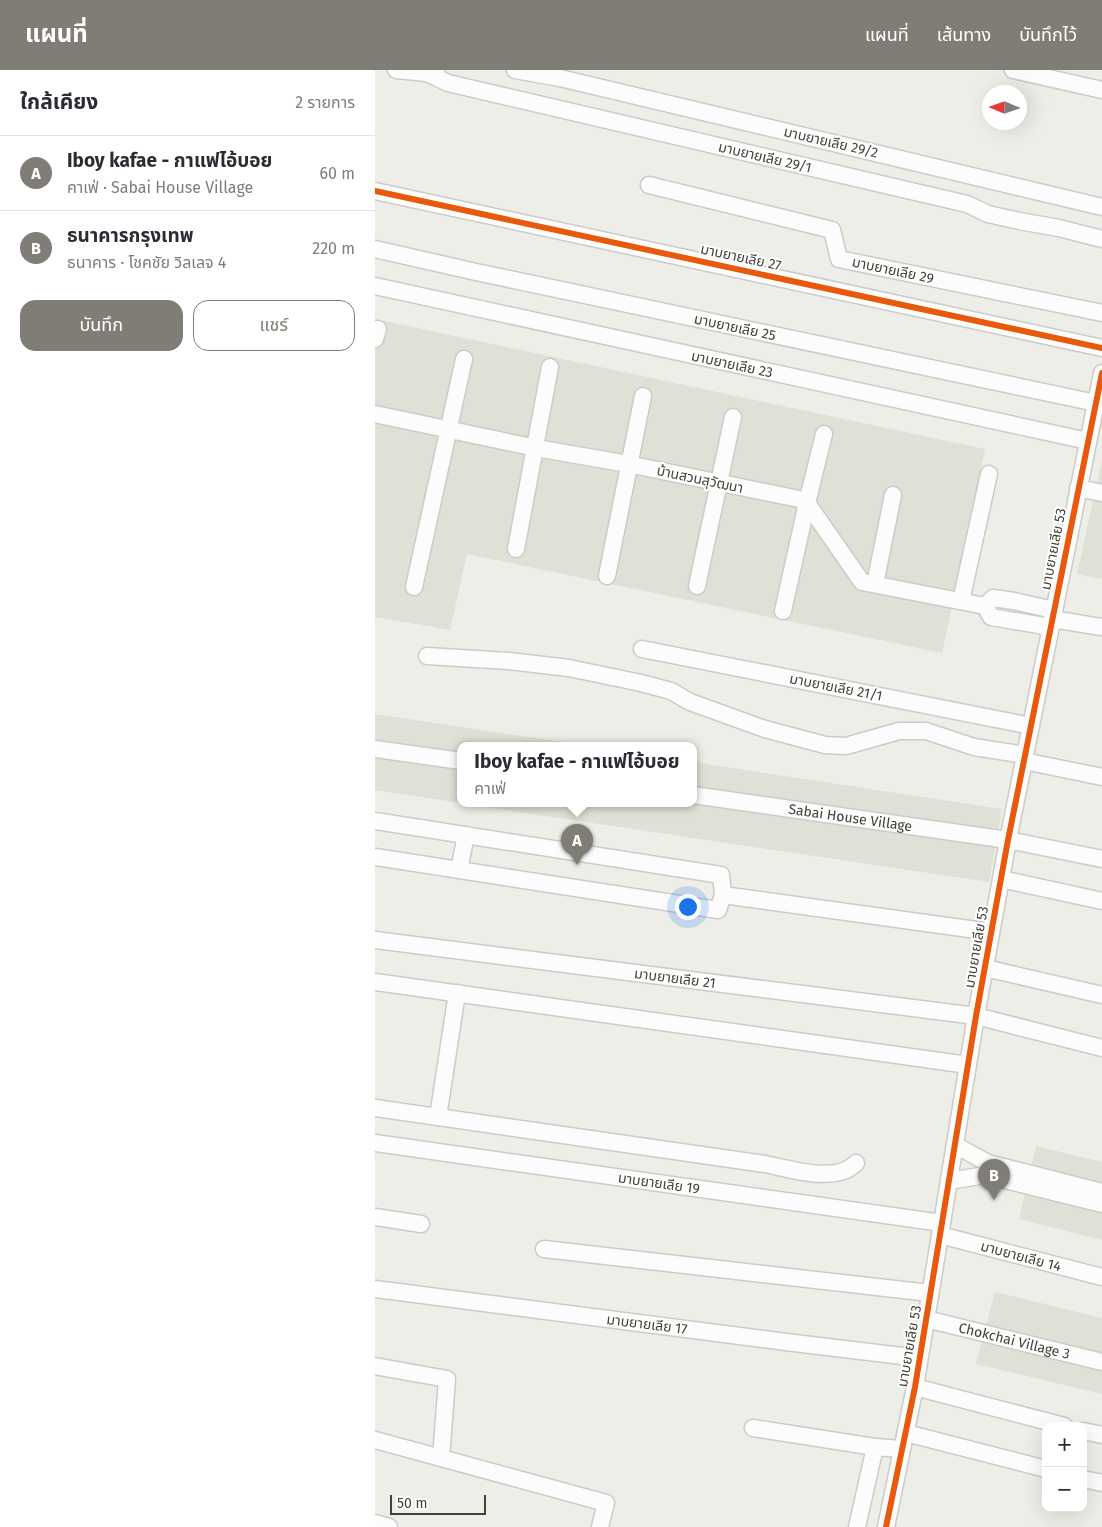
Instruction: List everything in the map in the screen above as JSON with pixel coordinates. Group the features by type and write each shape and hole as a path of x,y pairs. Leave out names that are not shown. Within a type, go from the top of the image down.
{"street":[{"name":"มาบยายเลีย 29/1","path":"396,70 433,72 448,83 967,204 988,214 1059,228 1102,239"},
{"name":"มาบยายเลีย 29/2","path":"515,70 560,78 1102,207"},
{"path":"1013,70 1102,90"},
{"name":"มาบยายเลีย 29","path":"649,185 832,230 839,259 1102,313"},
{"name":"มาบยายเลีย 27","path":"375,191 1102,348"},
{"name":"มาบยายเลีย 25","path":"375,249 1096,403"},
{"name":"มาบยายเลีย 23","path":"375,286 1088,441"},
{"path":"414,586 464,359"},
{"path":"516,549 550,367"},
{"name":"มาบยายเลีย 53","path":"887,1527 901,1449 915,1387 967,1065 1008,840 1101,379"},
{"path":"607,576 643,396"},
{"name":"บ้านสวนสุวัฒนา","path":"375,414 536,448 628,464 799,499 807,503"},
{"path":"697,586 733,416"},
{"path":"783,611 824,434"},
{"path":"961,602 989,474"},
{"path":"1078,488 1102,493"},
{"path":"875,584 893,495"},
{"path":"807,503 863,582 985,606 993,598 1052,619 1102,626"},
{"name":"มาบยายเลีย 21/1","path":"642,648 1031,726"},
{"path":"427,656 509,661 569,668 641,682 671,691 690,702 765,729 825,745 846,746 899,731 926,731 974,747 1102,777"},
{"path":"375,749 457,760"},
{"name":"Sabai House Village","path":"697,795 1008,840 1102,859"},
{"path":"375,820 721,875 723,895 718,910 375,858"},
{"path":"459,870 466,835"},
{"path":"1001,879 1102,901"},
{"path":"723,895 991,932"},
{"name":"มาบยายเลีย 21","path":"375,940 976,1016 1102,1048"},
{"path":"985,968 1102,995"},
{"path":"375,982 967,1065"},
{"path":"439,1117 457,993"},
{"path":"375,1108 823,1174 845,1172 857,1163"},
{"name":"มาบยายเลีย 19","path":"375,1143 941,1229"},
{"path":"955,1145 988,1163 1102,1192"},
{"path":"949,1181 985,1175 1102,1204"},
{"path":"375,1217 421,1224"},
{"name":"มาบยายเลีย 14","path":"941,1229 1102,1277"},
{"path":"544,1249 931,1293"},
{"name":"มาบยายเลีย 17","path":"375,1289 919,1358"},
{"name":"Chokchai Village 3","path":"926,1319 1102,1362"},
{"path":"375,1366 447,1379 441,1458"},
{"path":"915,1387 1049,1422"},
{"path":"753,1428 875,1447 901,1449"},
{"path":"1087,1432 1102,1435"},
{"path":"905,1433 1042,1468"},
{"path":"375,1440 606,1503 600,1527"},
{"path":"857,1527 875,1447"},
{"path":"1087,1480 1102,1484"},
{"path":"375,1523 389,1527"}],"shaded area":[{"path":"375,319 985,449 942,653 467,554 450,630 375,617"},
{"path":"1102,460 1102,579 1077,574"},
{"path":"375,714 561,742 457,742 457,802 375,790"},
{"path":"697,763 1002,809 989,882 485,807 697,807"},
{"path":"1036,1146 1102,1162 1102,1240 1019,1219"},
{"path":"995,1292 1102,1318 1102,1394 976,1364"}],"cycle path":[{"path":"375,191 1102,348"},
{"path":"886,1527 915,1387 976,1016 1008,840 1102,373"}],"place":[{"name":"Iboy kafae - กาแฟไอ้บอย","path":"577,865"},
{"name":"ธนาคารกรุงเทพ","path":"994,1200"}]}
